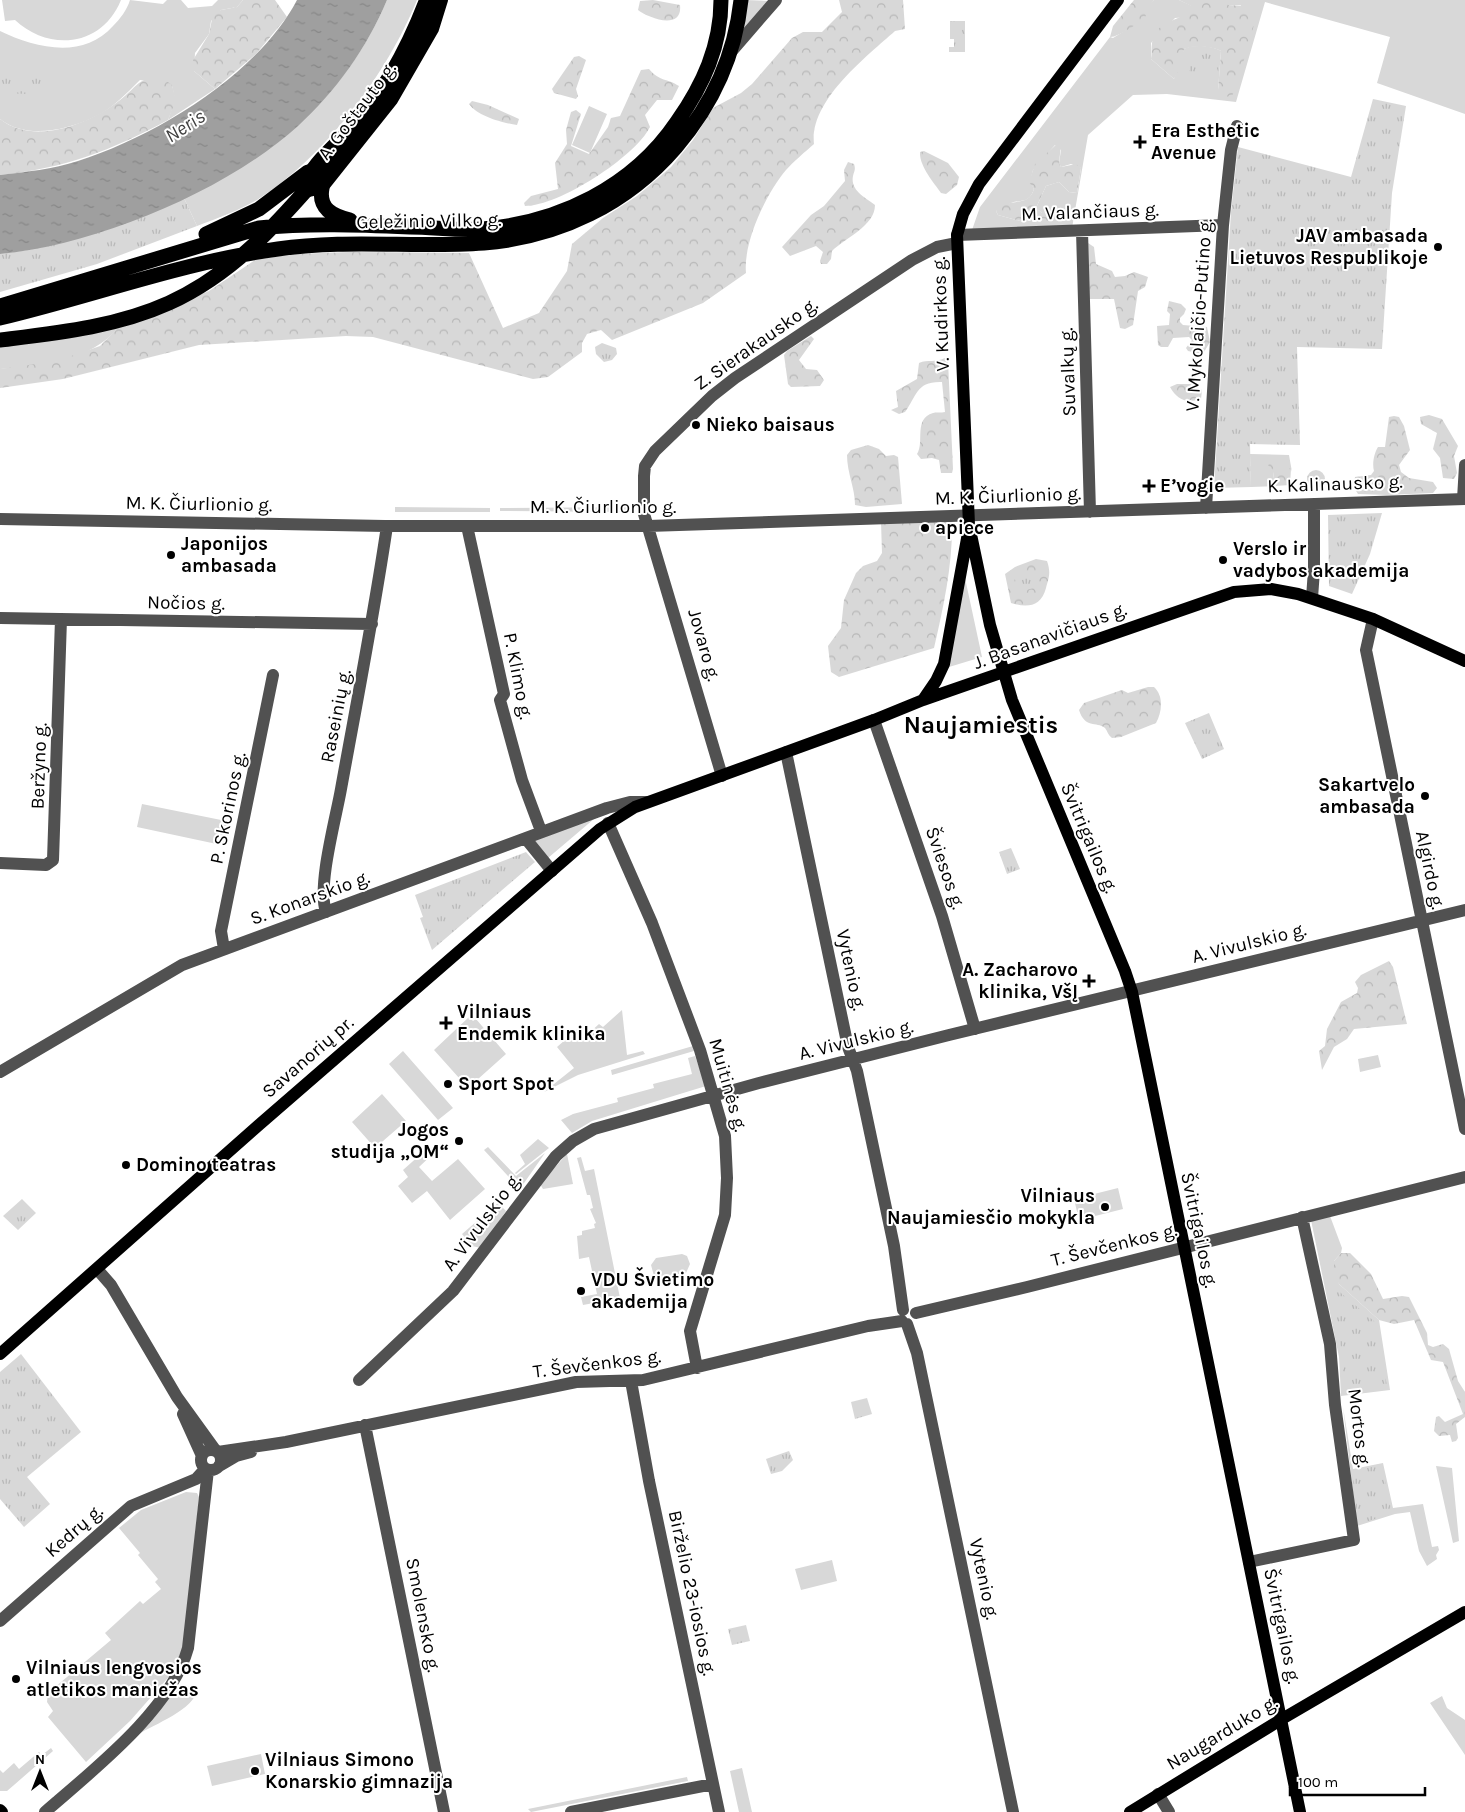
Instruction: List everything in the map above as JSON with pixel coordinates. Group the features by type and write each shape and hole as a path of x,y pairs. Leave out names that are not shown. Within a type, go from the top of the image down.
{"highway":[{"path":"0,340 98,326 132,317 170,303 203,285 240,258 271,230 391,89 436,0"},
{"name":"Geležinio Vilko g.","path":"0,306 146,264 197,245 259,228 295,224 465,229 506,226 561,212 606,189 645,160 669,133 689,104 709,67 716,44 722,0"},
{"name":"Geležinio Vilko g.","path":"0,318 216,261 266,250 342,243 483,243 532,235 567,225 612,202 638,184 685,136 722,74 731,52 741,0"},
{"path":"146,264 258,209 308,172"},
{"path":"322,188 322,199 326,210 336,216 369,225"}],"main road":[{"name":"A. Goštauto g.","path":"308,172 352,126 375,96 400,57 425,0"},
{"name":"A. Goštauto g.","path":"322,188 324,183 377,121 408,76 433,29 442,0"},
{"name":"V. Kudirkos g.","path":"1003,673 990,625 969,521 957,239 963,214 979,184 1118,0"},
{"path":"308,172 304,180 305,188 314,192 322,188"},
{"path":"923,700 936,681 944,664 969,521"},
{"name":"J. Basanavičiaus g.","path":"650,802 874,720 923,700 1234,592 1271,589 1312,598 1373,619 1465,661"},
{"name":"Švitrigailos g.","path":"1003,673 1044,779 1118,953 1132,992 1300,1812"},
{"name":"Savanorių pr.","path":"0,1354 260,1124 552,870 608,823 635,807 650,802"},
{"name":"Naugarduko g.","path":"1130,1812 1282,1719 1465,1612"}],"street":[{"path":"731,52 776,0"},
{"name":"V. Mykolaičio-Putino g.","path":"1206,508 1224,225 1231,150 1237,126"},
{"name":"M. Valančiaus g.","path":"957,239 1224,225"},
{"name":"Suvalkų g.","path":"1082,231 1090,512"},
{"name":"Z. Sierakausko g.","path":"648,526 644,514 646,466 655,451 705,402 743,373 912,260 957,239"},
{"path":"1464,499 1465,465"},
{"name":"K. Kalinausko g.","path":"1206,508 1464,499"},
{"path":"1312,598 1314,504"},
{"name":"M. K. Čiurlionio g.","path":"0,519 387,526 648,526 969,521 1090,512 1206,508"},
{"name":"Raseinių g.","path":"326,912 323,900 328,859 372,624 387,526"},
{"name":"P. Klimo g.","path":"467,526 504,694 500,700 522,780 541,831"},
{"name":"Jovaro g.","path":"648,526 722,776"},
{"name":"Nočios g.","path":"0,618 372,624"},
{"name":"Beržyno g.","path":"0,863 46,865 53,860 61,619"},
{"name":"Algirdo g.","path":"1373,619 1366,650 1465,1129"},
{"name":"P. Skorinos g.","path":"224,949 221,931 273,675"},
{"name":"Šviesos g.","path":"874,720 942,916 974,1029"},
{"name":"Vytenio g.","path":"786,752 848,1047 857,1071 1013,1812"},
{"name":"S. Konarskio g.","path":"0,1072 168,973 224,949 607,808 630,802 650,802"},
{"name":"Muitinės g.","path":"608,823 663,950 700,1050 715,1096 725,1136 727,1197 725,1215 690,1332 697,1368"},
{"path":"526,839 552,870"},
{"name":"A. Vivulskio g.","path":"359,1380 453,1291 556,1156 569,1144 599,1127 974,1029 1465,910"},
{"name":"T. Ševčenkos g.","path":"271,1445 209,1464 207,1451 217,1452 271,1445 576,1382 631,1382 697,1368 909,1317 1465,1177"},
{"name":"Mortos g.","path":"1249,1562 1354,1540 1335,1406 1330,1344 1302,1217"},
{"path":"46,1812 104,1761 174,1684 183,1666 188,1648 205,1508 209,1464 177,1398 111,1285 98,1269"},
{"name":"Birželio 23-iosios g.","path":"631,1382 719,1812"},
{"path":"177,1398 217,1452"},
{"name":"Smolensko g.","path":"365,1425 444,1812"},
{"name":"Kedrų g.","path":"0,1621 131,1506 196,1479 209,1464"},
{"path":"182,1485 193,1486 199,1490 205,1508"},
{"path":"571,1812 713,1784"},
{"path":"1158,1794 1169,1812"}],"green space":[{"path":"2,0 121,0 112,16 101,27 88,35 74,40 58,40 43,37 15,20 5,21"},
{"path":"130,0 163,4 167,0 181,0 188,8 212,6 218,0 243,0 237,7 221,10 211,21 209,34 195,53 194,71 215,89 168,120 175,100 172,85 140,80 106,111 81,123 45,131 33,131 10,125 0,119 0,31 43,46 58,48 88,44 101,37 113,26 121,17"},
{"path":"243,0 275,0 287,17 256,54 215,89 194,71 193,60 209,34 213,14 221,10 237,7"},
{"path":"387,0 417,0 389,56 351,112 330,137 282,182 257,200 197,226 184,198 248,161 278,141 305,118 329,93 351,65 371,34"},
{"path":"653,0 680,5 676,18 671,20 656,19 638,10 640,1"},
{"path":"746,0 769,1 739,37"},
{"path":"839,0 903,0 905,29 895,31 869,54 830,96 820,112 815,128 814,144 778,180 757,219 748,247 746,273 703,303 612,340 601,330 587,334 582,343 582,352 548,377 533,379 373,337 346,336 199,345 63,379 0,388 0,369 57,361 100,346 119,327 209,291 255,260 294,254 350,252 469,253 503,328 539,313 567,271 572,244 603,218 637,196 671,167 693,140 713,108 741,93 752,84 792,38 803,32 822,32 842,12"},
{"path":"1134,0 1154,0 1144,12 1146,16 1143,19 1123,32 1110,37 1113,26"},
{"path":"1154,0 1179,0 1192,6 1185,15 1175,18 1151,43 1151,59 1174,79 1184,49 1192,46 1202,46 1221,51 1218,91 1241,5 1228,5 1228,0 1465,0 1465,114 1377,83 1390,37 1265,2 1236,102 1167,94 1133,95 1088,135 1072,228 972,230 980,207 1110,37 1113,38 1134,25 1146,7","holes":["1055,145 1061,150 1059,163 1061,167 1071,164 1081,168 1077,193 1069,192 1059,182 1046,186 1036,208 1042,213 1064,212 1024,222 998,215 996,211 1011,203 1030,197 1034,189 1030,182 1033,170"]},
{"path":"1179,0 1228,0 1228,5 1247,6 1256,18 1232,96 1223,97 1218,91 1221,51 1202,47 1184,49 1181,65 1174,79 1151,59 1152,43 1159,28 1183,16 1191,6"},
{"path":"950,21 965,21 965,52 949,52 949,47 954,47 954,39 950,39"},
{"path":"1189,51 1219,51 1218,78 1189,77"},
{"path":"579,56 586,60 576,89 578,96 576,99 554,93 552,89 574,57"},
{"path":"649,69 660,78 679,86 672,100 657,100 645,115 650,127 642,139 613,165 576,189 540,204 525,206 524,203 531,196 558,189 555,163 567,144 566,130 571,112 576,110 581,114 571,146 589,154 608,127 611,118 620,116 641,70"},
{"path":"43,72 47,76 47,80 31,94 0,93 0,79"},
{"path":"158,75 172,85 176,100 168,120 127,141 67,163 0,175 0,119 14,127 29,131 62,129 78,124 108,109 140,82"},
{"path":"1373,99 1406,106 1392,193 1382,349 1297,347 1300,445 1250,444 1251,487 1214,488 1231,212 1238,147 1351,177"},
{"path":"472,101 488,105 519,119 517,125 498,121 478,112 469,104"},
{"path":"589,106 607,114 590,153 572,145"},
{"path":"1058,143 1061,145 1059,163 1061,167 1076,164 1081,168 1077,193 1069,192 1059,182 1046,186 1036,208 1042,213 1064,212 1069,216 1069,219 1024,222 998,215 996,211 1001,207 1027,199 1031,195 1034,189 1029,182 1035,164"},
{"path":"924,151 948,163 959,177 957,185 946,194 941,193 924,168 920,152"},
{"path":"848,162 854,164 853,181 856,190 875,205 870,219 832,251 831,259 827,264 821,264 823,252 816,246 790,256 782,247 811,215 824,206 845,181 844,170"},
{"path":"184,198 197,226 97,264 0,292 0,254 48,246 94,233"},
{"path":"1088,243 1094,247 1096,264 1112,271 1115,277 1125,276 1134,272 1148,277 1145,287 1138,291 1133,325 1125,329 1120,328 1114,299 1089,299"},
{"path":"1169,301 1181,304 1186,309 1180,318 1180,322 1183,325 1207,327 1210,342 1204,352 1188,351 1186,348 1192,340 1189,337 1173,338 1168,347 1158,345 1157,326 1169,325 1170,314 1167,311"},
{"path":"119,327 108,338 94,347 64,360 0,369 0,346"},
{"path":"811,336 814,339 799,360 806,369 817,370 824,380 820,386 791,387 788,384 784,355 787,351"},
{"path":"602,343 616,348 617,354 612,360 604,362 596,354 595,347"},
{"path":"945,358 948,361 952,473 941,473 939,460 932,458 921,459 917,454 923,420 933,413 945,412 942,382 933,382 922,387 905,412 899,414 891,410 898,407 896,391 917,379 919,363"},
{"path":"1177,384 1193,384 1202,390 1201,399 1186,401 1182,399 1170,387"},
{"path":"1429,415 1442,419 1458,446 1454,456 1457,473 1454,479 1443,478 1440,458 1433,449 1437,433 1421,424 1420,417"},
{"path":"1389,417 1399,417 1404,426 1410,450 1399,465 1401,472 1409,478 1433,482 1437,488 1433,493 1358,494 1355,486 1355,477 1371,475 1374,471 1375,452 1378,447 1385,447"},
{"path":"868,445 879,449 886,456 894,455 898,457 902,504 866,507 855,505 847,455 851,450"},
{"path":"1250,454 1289,455 1292,472 1291,469 1273,472 1275,486 1251,487"},
{"path":"1274,461 1291,469 1290,485 1275,486 1273,472 1268,465"},
{"path":"1316,470 1322,473 1325,479 1322,485 1316,488 1310,485 1307,479 1310,473"},
{"path":"395,507 490,508 490,512 395,512"},
{"path":"634,507 631,512 500,511 500,508"},
{"path":"1382,513 1370,554 1352,594 1329,586 1328,515"},
{"path":"952,519 949,568 934,648 839,677 831,672 828,646 841,628 844,600 856,573 863,566 877,561 882,553 881,522"},
{"path":"1036,559 1047,561 1048,565 1049,578 1044,594 1041,599 1033,604 1011,603 1005,574 1015,567"},
{"path":"1030,571 1034,588 1018,592 1014,575"},
{"path":"965,578 982,657 949,667"},
{"path":"1154,687 1161,699 1160,714 1156,723 1121,737 1112,738 1105,728 1087,722 1081,716 1079,710 1084,703 1122,690 1128,693"},
{"path":"1209,713 1224,749 1202,759 1185,723"},
{"path":"142,804 231,822 226,846 137,827"},
{"path":"601,813 548,858 535,843 535,839"},
{"path":"1011,848 1020,869 1007,874 999,852"},
{"path":"526,852 535,862 432,950 420,918 423,917 415,895"},
{"path":"1389,961 1393,967 1407,1024 1354,1029 1347,1039 1334,1047 1322,1070 1319,1051 1325,1046 1327,1029 1341,1002 1357,993 1358,988 1355,982 1361,975"},
{"path":"622,1010 627,1055 643,1051 645,1054 578,1075 544,1092 574,1068 557,1047 581,1026 588,1034 599,1024 603,1027"},
{"path":"469,1017 473,1021 476,1019 506,1054 468,1088 434,1050"},
{"path":"693,1046 694,1051 612,1075 611,1070"},
{"path":"403,1051 453,1108 438,1120 389,1064"},
{"path":"1378,1055 1381,1067 1360,1072 1358,1059"},
{"path":"695,1056 706,1086 592,1121 572,1133 561,1120 573,1114 618,1102 617,1098 654,1088 653,1084 692,1074 688,1058"},
{"path":"382,1094 406,1121 375,1148 352,1122"},
{"path":"538,1139 549,1148 516,1174 525,1164 520,1155"},
{"path":"430,1146 435,1152 419,1167 432,1181 458,1159 485,1189 450,1220 427,1191 412,1203 398,1186 408,1177 403,1170"},
{"path":"488,1147 516,1176 545,1153 522,1186 517,1186 484,1150"},
{"path":"567,1154 573,1184 543,1189 540,1184"},
{"path":"581,1157 585,1171 594,1169 620,1298 583,1305 581,1297 597,1294 589,1257 579,1259 577,1236 582,1235 582,1231 595,1228 594,1224 596,1223 590,1209 593,1208 590,1195 587,1195 577,1158"},
{"path":"1118,1188 1123,1209 1079,1220 1074,1199"},
{"path":"22,1199 36,1213 18,1230 3,1216"},
{"path":"498,1203 506,1211 481,1248 472,1246 462,1234"},
{"path":"1330,1216 1342,1248 1341,1253 1334,1261 1339,1284 1379,1320 1390,1390 1341,1396 1339,1357 1311,1220"},
{"path":"1341,1253 1350,1253 1371,1274 1383,1299 1402,1296 1409,1297 1427,1333 1428,1345 1433,1347 1443,1344 1449,1349 1458,1381 1465,1392 1465,1417 1456,1424 1458,1438 1456,1441 1452,1442 1450,1435 1439,1436 1434,1431 1436,1417 1439,1416 1445,1422 1463,1414 1443,1362 1431,1360 1414,1320 1394,1324 1379,1320 1339,1284 1334,1275 1334,1261"},
{"path":"682,1254 687,1256 690,1264 686,1273 660,1279 654,1276 651,1265 656,1258"},
{"path":"1335,1288 1375,1322 1387,1386 1345,1390 1340,1340 1331,1290"},
{"path":"21,1354 81,1432 27,1477 50,1504 24,1527 0,1499 0,1372"},
{"path":"867,1398 872,1414 855,1419 851,1402"},
{"path":"1343,1407 1353,1469 1383,1463 1393,1508 1423,1504 1432,1547 1438,1546 1439,1550 1436,1555 1437,1559 1427,1566 1419,1551 1410,1512 1395,1514 1357,1526"},
{"path":"789,1451 793,1460 782,1471 771,1474 766,1459"},
{"path":"1382,1465 1392,1514 1358,1524 1352,1471"},
{"path":"1436,1466 1452,1468 1459,1541 1453,1543"},
{"path":"186,1492 197,1493 199,1497 184,1644 174,1671 130,1721 86,1762 48,1717 53,1711 47,1702 48,1693 111,1640 105,1633 140,1601 143,1604 161,1589 155,1582 158,1579 119,1528 141,1510"},
{"path":"832,1560 837,1581 801,1590 795,1569"},
{"path":"746,1625 750,1641 732,1645 728,1629"},
{"path":"184,1685 196,1688 191,1702 174,1715 139,1734 175,1690"},
{"path":"1442,1696 1447,1708 1465,1720 1465,1755 1430,1703"},
{"path":"51,1748 53,1751 7,1791 0,1791 0,1770 3,1773 14,1763 19,1769 39,1752 42,1755"},
{"path":"261,1754 265,1774 212,1786 207,1766"},
{"path":"742,1768 752,1812 739,1812 730,1771"},
{"path":"687,1777 688,1781 531,1812 528,1809"}],"water":[{"name":"Neris","path":"297,0 387,0 370,35 349,68 312,113 298,126 269,150 235,172 198,193 158,211 118,227 77,239 38,249 0,254 0,175 69,164 108,150 172,119 231,77 257,53 280,27"}],"place":[{"name":"Era Esthetic Avenue","path":"1140,142"},
{"name":"JAV ambasada Lietuvos Respublikoje","path":"1438,247"},
{"name":"Nieko baisaus","path":"696,425"},
{"name":"E’vogie","path":"1149,486"},
{"name":"apiece","path":"925,528"},
{"name":"Japonijos ambasada","path":"171,555"},
{"name":"Verslo ir vadybos akademija","path":"1223,560"},
{"name":"Sakartvelo ambasada","path":"1425,796"},
{"name":"A. Zacharovo klinika, VšĮ","path":"1089,981"},
{"name":"Vilniaus Endemik klinika","path":"446,1023"},
{"name":"Sport Spot","path":"448,1084"},
{"name":"Jogos studija „OM“","path":"459,1141"},
{"name":"Domino teatras","path":"126,1165"},
{"name":"Vilniaus Naujamiesčio mokykla","path":"1105,1207"},
{"name":"VDU Švietimo akademija","path":"581,1291"},
{"name":"Vilniaus lengvosios atletikos maniežas","path":"16,1679"},
{"name":"Vilniaus Simono Konarskio gimnazija","path":"255,1771"}],"district":[{"name":"Naujamiestis","path":"981,725"}]}
